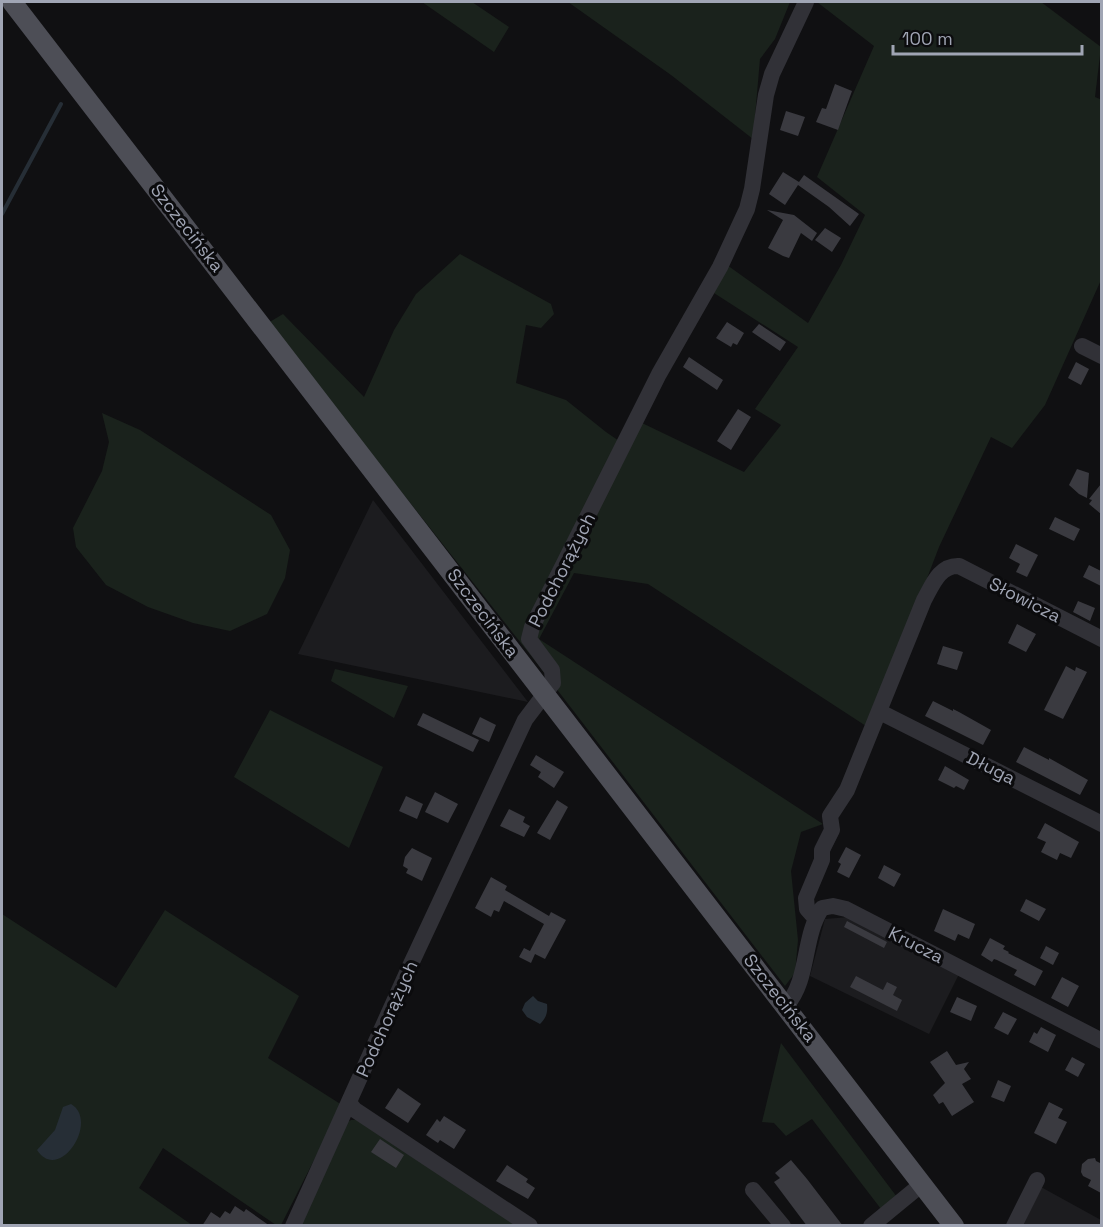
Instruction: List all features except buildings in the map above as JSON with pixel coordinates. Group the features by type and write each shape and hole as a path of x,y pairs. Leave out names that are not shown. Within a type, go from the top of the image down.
{"main road":[{"name":"Szczecińska","path":"12,2 954,1226"}],"street":[{"name":"Podchorążych","path":"293,1226 410,966 525,720 553,683 554,674 530,639 532,627 659,374 720,267 743,218 752,189 766,95 772,74 806,2"},
{"path":"1082,346 1101,356"},
{"name":"Słowicza","path":"880,712 924,600 936,579 948,567 959,566 1101,639"},
{"path":"786,1006 798,986 815,918 807,909 806,898 822,860 822,849 832,830 830,816 847,790 880,712"},
{"name":"Długa","path":"880,712 1101,824"},
{"name":"Krucza","path":"815,918 822,908 833,906 846,909 1101,1041"},
{"path":"349,1103 355,1110 530,1226"},
{"path":"1014,1226 1036,1180"},
{"path":"871,1226 922,1184"},
{"path":"753,1190 783,1226"}],"shaded area":[{"path":"422,2 472,2 509,27 494,52"},
{"path":"568,2 790,2 775,39 760,59 753,139 671,75"},
{"path":"817,2 1041,2 1101,47 1095,97 1102,100 1101,280 1045,405 1012,448 991,437 939,547 892,670 866,726 648,584 574,573 539,639 823,824 801,832 791,871 798,940 795,973 785,986 532,657 268,323 283,314 364,397 394,330 416,294 460,254 551,304 554,314 541,328 526,325 516,383 566,400 622,443 642,423 744,472 781,425 755,409 798,347 714,293 727,265 808,323 841,265 865,215 817,177 874,46"},
{"path":"102,413 140,430 271,515 290,550 285,578 267,614 230,631 193,623 148,607 106,585 76,547 73,528 102,471 109,442"},
{"path":"373,500 528,702 298,654"},
{"path":"335,669 408,686 394,718 331,681"},
{"path":"270,710 383,767 349,848 234,777"},
{"path":"165,910 299,996 268,1058 342,1105 281,1225 276,1225 163,1148 139,1188 192,1225 2,1225 2,914 116,988"},
{"path":"849,917 959,974 929,1034 810,976 825,919"},
{"path":"533,996 538,1001 547,1004 546,1015 540,1024 527,1017 522,1010 525,1003"},
{"path":"781,1043 897,1197 881,1209 812,1119 786,1136 774,1123 762,1122"},
{"path":"71,1104 79,1112 81,1123 79,1135 65,1155 56,1160 46,1158 37,1150 55,1130 63,1107"},
{"path":"359,1120 519,1226 298,1226 346,1123"},
{"path":"1041,1187 1101,1220 1101,1225 1023,1226"}],"waterway":[{"path":"2,214 61,104"}]}
